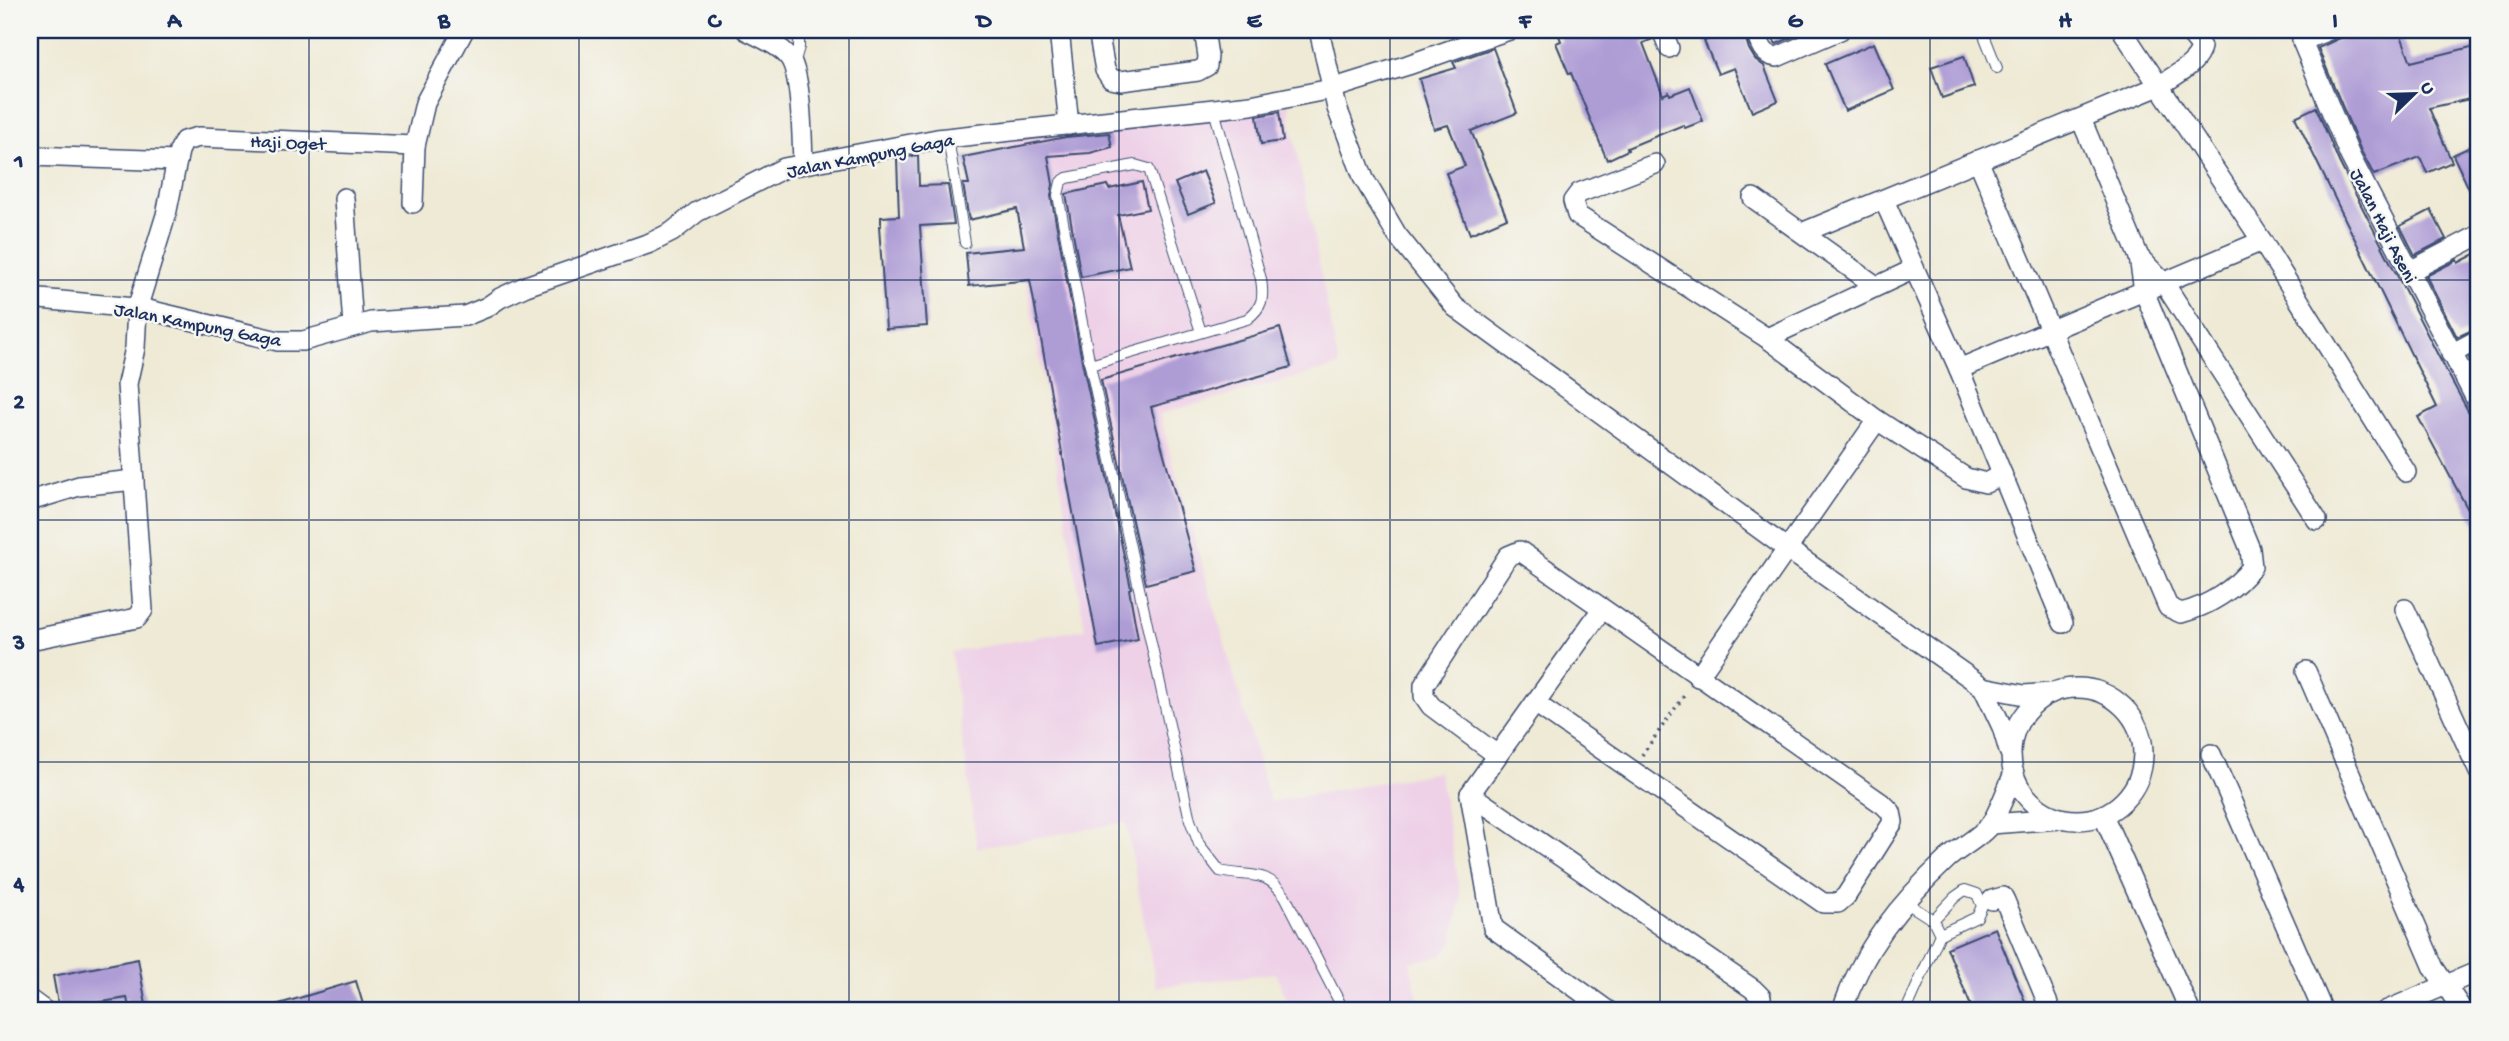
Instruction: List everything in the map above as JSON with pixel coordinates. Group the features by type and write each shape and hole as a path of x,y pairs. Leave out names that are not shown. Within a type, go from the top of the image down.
{"street":[{"path":"413,203 415,146 425,103 464,30"},
{"path":"746,30 781,50 794,65 803,163"},
{"path":"1059,30 1069,125"},
{"path":"1098,30 1105,70 1111,79 1121,81 1198,71 1207,66 1204,30"},
{"path":"1319,30 1331,89 1364,179 1397,235 1455,307 1786,548 1983,687 2024,695 2077,688 2104,694 2116,701 2134,722 2142,748 2139,776 2125,799 2104,815 2089,819 1991,824"},
{"name":"Jalan Kampung Gaga","path":"30,298 137,309 278,341 303,341 353,326 414,318 457,317 474,313 526,286 650,243 672,232 696,212 784,168 948,138 1214,110 1331,89 1408,65 1478,35 1510,30"},
{"path":"1755,30 1769,57 1777,57 1840,30"},
{"path":"2122,30 2262,241 2406,472"},
{"path":"1804,233 2159,86 2194,62 2200,52 2201,47 2188,30"},
{"name":"Jalan Haji Aseni","path":"2329,30 2302,41 2350,156 2479,405"},
{"path":"1978,160 2168,607 2181,613 2200,608 2240,582 2252,567 2250,549 2144,291 2139,257 2081,119"},
{"name":"Haji Oget","path":"177,161 180,146 190,138 415,146"},
{"path":"30,156 177,161 166,215 137,309 135,348 127,384 143,610 137,618 30,640"},
{"path":"1655,164 1579,193 1573,201 1577,215 1767,338 1877,420 1966,478 1986,483 2002,474"},
{"path":"344,198 353,326"},
{"path":"1753,198 1876,286"},
{"path":"1884,200 1959,369 2063,623"},
{"path":"2411,271 2479,235"},
{"path":"1959,369 2262,241"},
{"path":"2139,257 2164,283 2317,520"},
{"path":"1767,338 1914,269"},
{"path":"2451,354 2479,339"},
{"path":"1698,677 1877,420"},
{"path":"30,501 79,486 134,480"},
{"path":"1497,755 1431,706 1424,696 1424,689 1427,678 1508,556 1517,551 1526,553 1698,677 1884,805 1891,812 1891,826 1846,895 1838,903 1823,903 1535,703"},
{"path":"1602,609 1471,794 1493,928 1608,1011"},
{"path":"2405,609 2479,772"},
{"path":"2306,671 2434,968 2463,1011"},
{"path":"1983,687 2002,727 2019,786 2032,802 2062,819"},
{"path":"1842,1011 1865,958 1904,902 1954,852 1991,824 2012,766 2014,732 2023,716 2039,700 2051,693"},
{"path":"2211,754 2323,1011"},
{"path":"1471,794 1754,989 1761,997 1761,1011"},
{"path":"2104,815 2190,1011"},
{"path":"1992,900 2003,897 2051,1011"},
{"path":"2385,1011 2479,971"},
{"path":"30,1000 45,1011"}],"lane":[{"path":"794,65 799,47 799,30"},
{"path":"1982,30 1997,68"},
{"path":"1090,365 1247,319 1258,311 1264,295 1261,279 1214,110"},
{"path":"948,138 965,243"},
{"path":"1200,332 1149,169 1135,165 1067,178 1061,182 1058,195 1090,365 1189,820 1199,844 1220,871 1265,876 1276,883 1344,1011"},
{"path":"1906,1011 1940,934 1977,918 1982,906 1977,894 1965,890 1933,920"},
{"path":"1904,902 1933,920 1940,934"}],"path":[{"path":"1631,770 1698,677"}],"shaded area":[{"path":"1290,104 1289,111 1339,366 1159,414 1270,802 1439,772 1461,898 1453,942 1442,956 1410,962 1417,996 1429,1011 1292,1011 1276,973 1156,987 1126,822 977,848 951,652 1085,629 1002,137"}],"building":[{"path":"1557,30 1650,30 1653,39 1643,43 1663,95 1690,87 1703,121 1685,128 1683,125 1627,148 1628,150 1607,160 1556,43 1561,41"},
{"path":"1730,30 1743,30 1749,49 1755,59 1764,66 1778,101 1752,112 1734,68 1718,74 1704,41"},
{"path":"1768,30 1809,30 1776,44"},
{"path":"2358,30 2399,30 2411,62 2479,45 2479,97 2429,108 2452,162 2427,173 2420,157 2374,175 2361,151 2318,48"},
{"path":"1874,43 1894,90 1845,111 1825,64"},
{"path":"1493,48 1517,113 1471,131 1507,218 1470,234 1446,173 1465,166 1448,125 1434,129 1419,79 1456,68 1453,62"},
{"path":"1964,56 1974,87 1942,98 1931,67"},
{"path":"2316,107 2339,162 2440,359 2468,411 2479,417 2479,530 2418,417 2437,407 2295,117"},
{"path":"1279,112 1283,141 1261,144 1257,116"},
{"path":"1109,133 1112,147 1090,153 1048,156 1053,184 1051,196 1083,366 1131,588 1129,589 1138,639 1098,647 1030,280 969,286 966,253 1024,247 1017,209 969,220 963,184 969,184 963,157 1066,137"},
{"path":"2474,145 2479,158 2479,210 2453,155"},
{"path":"918,155 919,186 948,185 954,224 920,226 927,326 886,329 879,226 881,217 899,216 897,159"},
{"path":"1203,171 1216,203 1188,214 1175,183"},
{"path":"1142,182 1148,209 1118,215 1130,267 1081,277 1066,194 1107,185 1109,189"},
{"path":"2431,210 2446,239 2415,255 2400,226"},
{"path":"2479,252 2479,327 2457,337 2426,276"},
{"path":"1280,328 1291,367 1151,407 1196,571 1146,584 1101,380"},
{"path":"2479,353 2479,379 2469,358"},
{"path":"1995,928 2029,1011 1973,1011 1947,948"},
{"path":"138,959 147,1011 130,1011 127,998 59,1009 53,976"},
{"path":"356,981 365,1011 270,1011 269,1007"}]}
